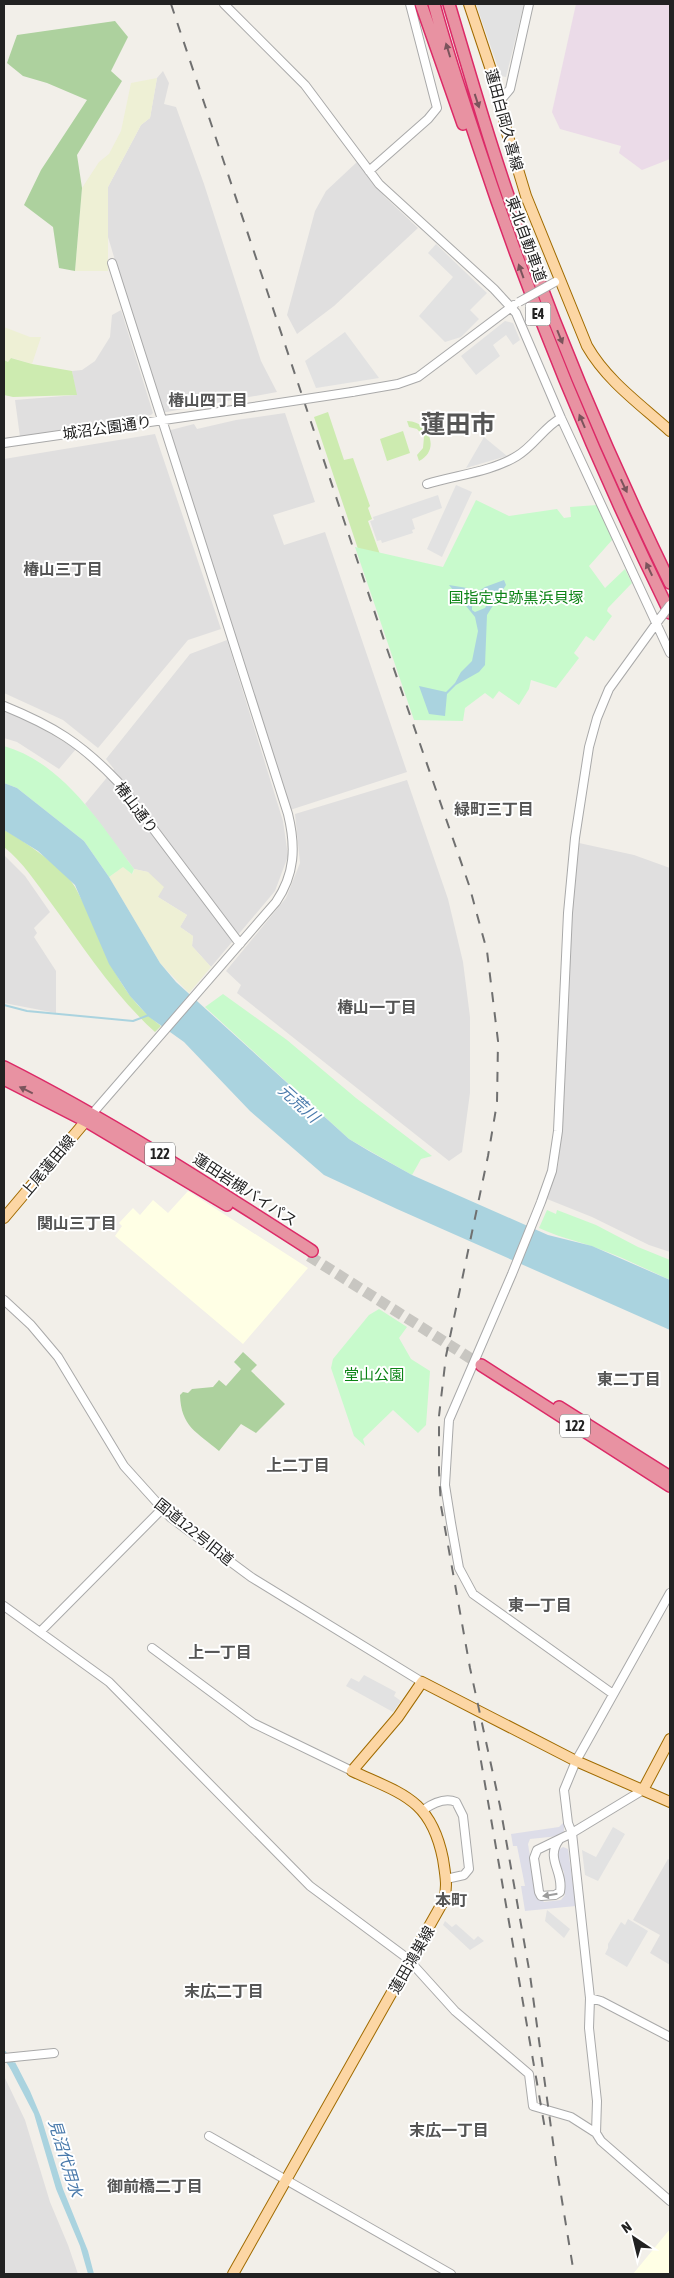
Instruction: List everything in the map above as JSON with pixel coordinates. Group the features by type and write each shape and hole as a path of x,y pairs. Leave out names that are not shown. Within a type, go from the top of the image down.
{"highway":[{"path":"421,4 469,139 495,196"},
{"name":"東北自動車道","path":"434,4 462,96 521,272 560,370 666,615"},
{"name":"東北自動車道","path":"449,4 478,105 538,279 616,469 670,583"},
{"name":"蓮田岩槻バイパス","path":"4,1067 89,1117 170,1160 310,1254"},
{"name":"蓮田岩槻バイパス","path":"4,1079 89,1117"},
{"name":"122","path":"670,1477 482,1362 670,1486"}],"main road":[{"name":"蓮田白岡久喜線","path":"470,4 500,101 510,146 531,210 583,338 596,361 617,385 670,431"},
{"name":"上尾蓮田線","path":"4,1218 89,1117"},
{"path":"352,1771 398,1717 422,1682 576,1761 670,1802"},
{"path":"644,1790 670,1739"},
{"name":"蓮田鴻巣線","path":"233,2274 411,1962 444,1900 446,1879 437,1835 423,1810 406,1796 352,1771"}],"street":[{"path":"224,4 305,85 384,189 511,306 520,321 561,418 670,653"},
{"path":"369,171 428,119 437,108 410,4"},
{"path":"500,101 510,89 529,4"},
{"path":"89,1117 276,902 286,885 293,864 293,836 112,263"},
{"path":"511,306 558,280"},
{"name":"城沼公園通り","path":"4,443 240,410 398,384 418,377 511,306"},
{"path":"428,484 503,463 518,456 561,418"},
{"path":"613,1694 473,1594 459,1568 445,1485 449,1420 515,1268 552,1171 558,1131 568,913 575,838 589,746 596,718 609,689 656,624 666,615 670,605"},
{"name":"椿山通り","path":"4,706 45,724 70,738 96,759 118,782 240,944"},
{"name":"国道122号旧道","path":"4,1300 30,1325 58,1357 133,1479 162,1509 180,1525 246,1574 422,1682"},
{"path":"40,1632 162,1509"},
{"path":"596,2133 596,2101 589,2028 590,1998 572,1833 568,1823 564,1790 576,1761 670,1593"},
{"path":"4,1606 108,1682 310,1886 411,1962 455,2011 528,2074 533,2106 571,2117 586,2124 596,2133 601,2141 670,2201"},
{"path":"152,1648 254,1723 272,1734 352,1771"},
{"path":"537,1850 572,1833 644,1790"},
{"path":"423,1810 435,1803 448,1800 456,1802 462,1812 469,1869 464,1875 446,1879"},
{"path":"554,1860 553,1851 559,1840"},
{"path":"537,1850 548,1852 559,1871 560,1892 555,1895 541,1896 539,1892 534,1862 537,1850"},
{"path":"590,1998 602,2000 670,2037"},
{"path":"4,2058 54,2054"},
{"path":"209,2136 451,2274"}],"shaded area":[{"path":"476,4 524,4 506,77 501,76"},
{"path":"576,4 670,4 670,159 642,170 619,153 621,146 560,129 552,112"},
{"path":"163,71 169,83 164,104 176,107 204,184 261,361 277,392 161,413 108,237 108,187 141,125 150,118 157,78"},
{"path":"157,78 150,118 141,125 108,187 108,271 75,271 82,188 99,162 109,154 121,131 131,83"},
{"path":"357,162 385,197 418,228 334,306 297,334 287,315 315,211 326,191"},
{"path":"436,244 487,293 470,310 479,319 461,337 445,342 419,316 453,277 428,253"},
{"path":"121,310 153,413 151,415 20,437 15,400 76,395 72,371 82,370 95,361 110,337 112,315"},
{"path":"505,321 513,323 520,340 513,345 506,335 493,345 500,356 476,375 461,356"},
{"path":"4,327 30,337 41,337 32,364 12,358 8,362 4,360"},
{"path":"345,332 379,378 316,388 305,361"},
{"path":"285,413 315,502 273,515 284,545 325,532 407,772 290,810 167,431 194,424 197,429 236,420"},
{"path":"155,434 221,629 188,640 98,748 63,720 4,693 4,459"},
{"path":"484,437 507,456 466,468"},
{"path":"456,485 472,492 442,557 427,549"},
{"path":"438,495 442,508 412,519 415,529 412,530 413,533 382,543 381,540 377,541 370,521 374,520 373,517"},
{"path":"227,640 283,821 288,856 275,891 211,967 192,946 193,936 180,927 187,915 158,897 148,872 134,869 85,804 114,769 106,759 190,654"},
{"path":"4,711 29,721 76,749 59,769 17,742 4,738"},
{"path":"407,780 448,899 463,962 470,1017 470,1093 462,1152 449,1161 237,993 241,985 226,971 286,898 300,863 295,814"},
{"path":"579,843 634,855 670,868 670,1252 649,1245 592,1217 547,1199 558,1166 563,1116 571,922"},
{"path":"4,855 25,876 50,912 34,928 37,933 34,937 56,971 56,1013 4,1003"},
{"path":"123,867 133,874 134,869 148,872 164,887 158,897 187,915 180,927 193,936 192,946 211,967 189,993 160,963 109,877"},
{"path":"188,1191 308,1268 243,1344 115,1236 122,1226 119,1223 133,1208 140,1215 153,1200 168,1213"},
{"path":"364,1675 396,1692 394,1696 401,1701 393,1712 346,1686 351,1678 359,1682"},
{"path":"564,1822 564,1831 559,1836 530,1839 528,1844 536,1894 544,1902 561,1900 565,1895 564,1872 556,1858 558,1850 563,1847 568,1849 576,1906 525,1911 521,1886 525,1886 517,1846 513,1846 511,1834 559,1827"},
{"path":"613,1827 625,1834 598,1881 585,1875 582,1850 596,1857"},
{"path":"668,1859 670,1860 670,1965 650,1953 660,1935 633,1920"},
{"path":"547,1910 570,1929 564,1938 545,1921"},
{"path":"628,1919 648,1931 627,1967 605,1954 608,1944 621,1922 625,1925"},
{"path":"445,1921 452,1927 456,1924 474,1940 478,1936 484,1941 470,1950 443,1925"},
{"path":"4,2076 25,2120 50,2202 78,2274 4,2274"},
{"path":"670,2229 670,2274 633,2274"}],"green space":[{"path":"115,21 128,37 111,71 122,81 77,155 82,188 75,271 59,268 53,227 24,205 41,170 87,100 47,83 23,76 7,63 17,35"},
{"path":"11,358 72,371 77,395 13,397 4,395 4,360 8,362"},
{"path":"328,412 344,460 353,458 370,506 368,508 372,519 368,521 382,560 364,567 314,417"},
{"path":"407,421 415,422 421,426 429,437 430,450 419,461 417,455 423,448 424,437 417,429 409,427"},
{"path":"403,431 410,453 387,461 380,439"},
{"name":"国指定史跡黒浜貝塚","path":"476,500 509,516 557,509 564,518 571,517 570,507 597,505 613,539 589,566 605,588 625,569 632,583 608,608 607,611 612,616 594,641 586,636 574,653 579,658 556,688 531,680 529,689 519,705 499,691 493,699 485,693 465,708 463,721 414,720 355,547 443,567"},
{"path":"4,746 25,754 44,766 78,796 134,869 132,874 123,867 109,877 84,841 17,788 4,783"},
{"path":"4,830 43,856 70,880 85,906 119,979 130,996 161,1026 155,1032 126,1003 29,874 4,847"},
{"path":"223,994 287,1040 356,1098 432,1156 421,1159 412,1175 349,1139 205,1007"},
{"path":"547,1210 556,1214 557,1210 596,1225 638,1247 670,1260 670,1280 611,1253 539,1228"},
{"name":"堂山公園","path":"379,1309 407,1327 399,1338 411,1359 430,1371 426,1425 418,1433 393,1410 363,1439 365,1446 354,1436 331,1368 333,1359 369,1315"},
{"path":"243,1352 257,1365 251,1371 285,1404 256,1433 241,1424 219,1451 187,1422 183,1415 180,1395 183,1392 188,1393 192,1389 213,1387 219,1380 226,1386 241,1369 234,1362"}],"water":[{"path":"504,580 506,585 487,615 485,665 479,672 456,685 447,694 445,716 429,714 419,686 446,692 472,661 478,631 475,617 449,585 467,588 470,597 485,587","holes":["490,590 491,597 485,608 475,612 472,610 472,601 485,591"]},
{"name":"元荒川","path":"4,783 17,788 84,841 109,877 160,963 176,982 349,1139 412,1175 548,1235 592,1246 670,1280 670,1330 324,1175 250,1111 184,1042 149,1017 130,996 109,964 75,885 38,851 4,830"},
{"path":"15,2062 41,2117 63,2189 88,2251 94,2274 88,2274 80,2246 56,2189 34,2114 9,2066"}],"waterway":[{"path":"4,1005 27,1011 133,1021 149,1015"},
{"name":"見沼代用水","path":"4,2054 16,2071"}],"tunnel":[{"path":"309,1256 481,1365"}],"railway":[{"path":"171,4 386,646 469,885 487,951 498,1041 497,1103 488,1156 446,1356 439,1416 441,1506 470,1668 500,1806 530,1975 556,2164 574,2274"},
{"path":"474,1721 545,2129"}],"district":[{"name":"椿山四丁目","path":"208,400"},
{"name":"蓮田市","path":"458,424"},
{"name":"椿山三丁目","path":"63,569"},
{"name":"緑町三丁目","path":"494,809"},
{"name":"椿山一丁目","path":"377,1007"},
{"name":"関山三丁目","path":"77,1223"},
{"name":"東二丁目","path":"629,1379"},
{"name":"上二丁目","path":"298,1465"},
{"name":"東一丁目","path":"540,1605"},
{"name":"上一丁目","path":"220,1652"},
{"name":"本町","path":"451,1900"},
{"name":"末広二丁目","path":"224,1991"},
{"name":"末広一丁目","path":"449,2130"},
{"name":"御前橋二丁目","path":"155,2186"}]}
